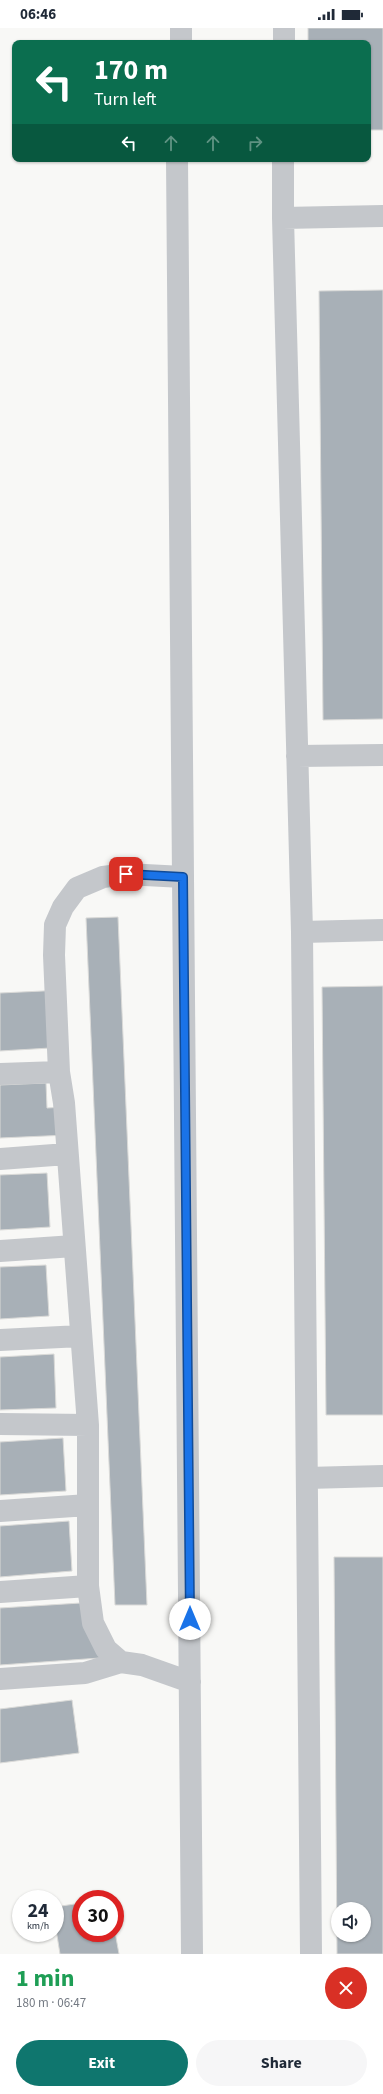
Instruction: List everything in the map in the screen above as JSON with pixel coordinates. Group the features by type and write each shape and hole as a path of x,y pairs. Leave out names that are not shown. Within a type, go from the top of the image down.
{"street":[{"path":"180,40 181,28"},
{"path":"284,28 284,40"},
{"path":"177,162 192,1954"},
{"path":"284,162 283,218 302,932 311,1954"},
{"path":"283,218 383,216"},
{"path":"297,756 383,755"},
{"path":"121,1662 106,1649 93,1622 88,1586 88,1425 64,1103 59,1072 54,955 56,925 63,907 77,888 103,877 126,874 183,877"},
{"path":"302,932 383,930"},
{"path":"0,1074 59,1072"},
{"path":"0,1159 67,1154"},
{"path":"0,1251 74,1246"},
{"path":"0,1340 81,1336"},
{"path":"0,1424 21,1423 88,1425"},
{"path":"307,1478 383,1476"},
{"path":"0,1511 88,1505"},
{"path":"0,1592 88,1586"},
{"path":"0,1679 85,1673 121,1662 142,1665 190,1682"}],"building":[{"path":"308,28 383,28 383,130 371,130 371,40 308,40"},
{"path":"383,290 383,719 323,720 319,291"},
{"path":"118,917 147,1605 115,1605 86,918"},
{"path":"383,986 383,1415 326,1415 322,987"},
{"path":"64,990 67,1047 0,1051 0,993"},
{"path":"46,1083 47,1108 66,1107 68,1135 0,1138 0,1085"},
{"path":"47,1173 50,1227 0,1230 0,1175"},
{"path":"46,1265 49,1316 0,1319 0,1267"},
{"path":"54,1354 56,1408 0,1410 0,1357"},
{"path":"63,1438 66,1491 0,1495 0,1442"},
{"path":"69,1521 72,1571 0,1577 0,1526"},
{"path":"334,1557 383,1557 383,1954 337,1954 337,1942 371,1942 371,1902 337,1902"},
{"path":"97,1602 100,1658 0,1665 0,1608"},
{"path":"72,1700 79,1753 0,1763 0,1709"},
{"path":"72,1904 72,1942 117,1942 119,1954 60,1954 58,1942 64,1942 64,1906"}],"route":[{"path":"126,874 183,877 190,1619"}]}
